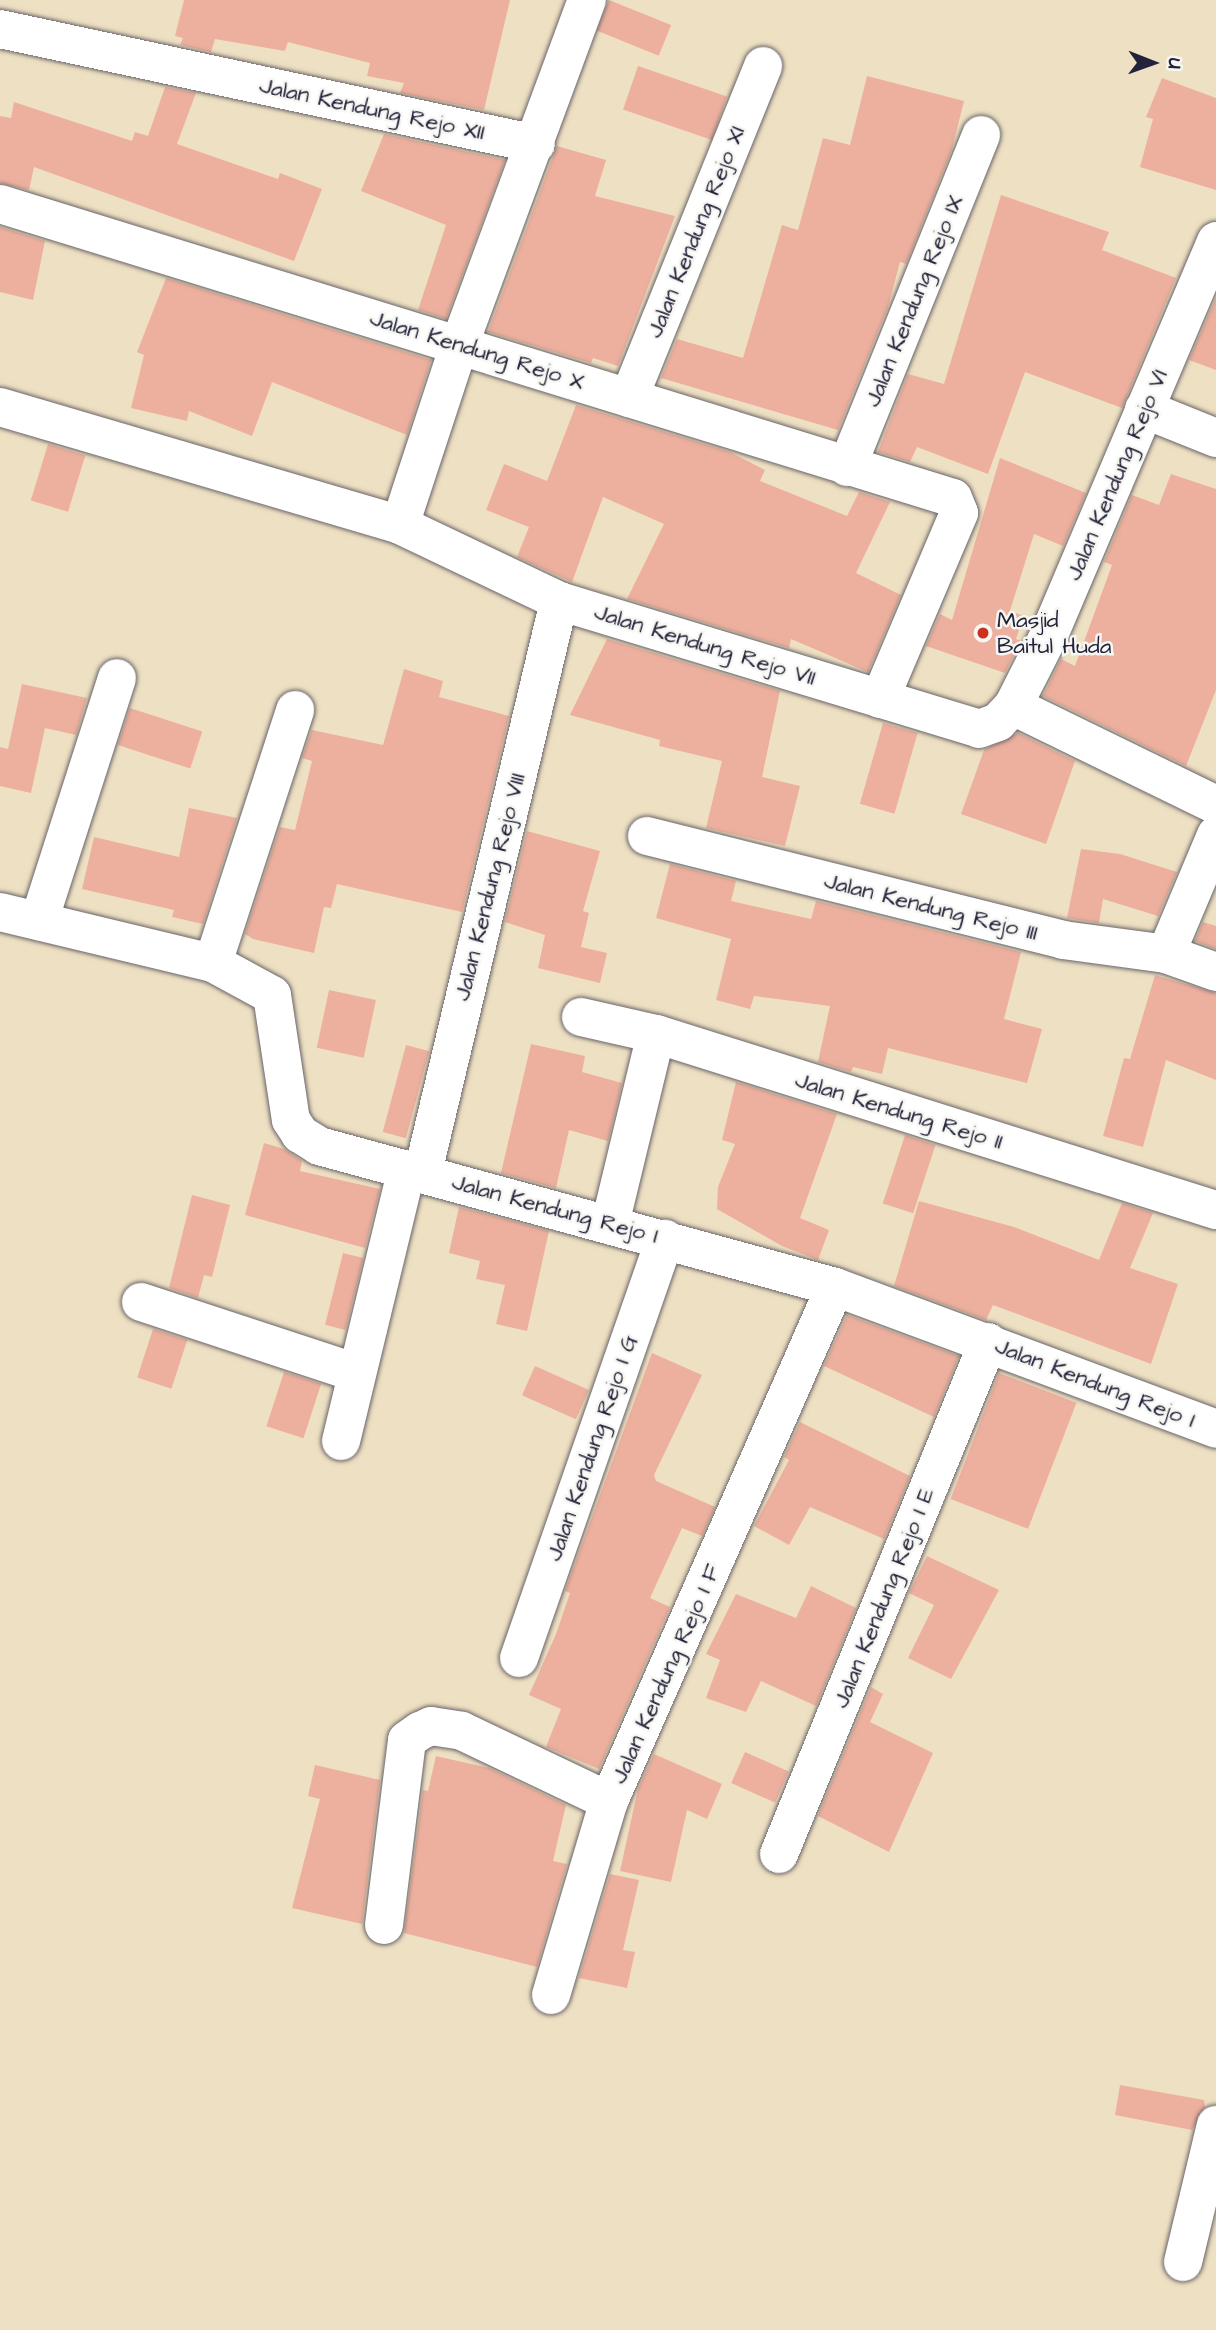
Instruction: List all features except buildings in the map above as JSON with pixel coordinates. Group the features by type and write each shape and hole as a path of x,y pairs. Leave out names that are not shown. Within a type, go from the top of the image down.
{"street":[{"path":"400,525 460,343 536,144 587,0"},
{"name":"Jalan Kendung Rejo XII","path":"0,29 536,144"},
{"name":"Jalan Kendung Rejo XI","path":"629,398 763,66"},
{"name":"Jalan Kendung Rejo IX","path":"847,467 981,135"},
{"name":"Jalan Kendung Rejo X","path":"0,204 460,343 847,467 953,498 959,513 880,699"},
{"name":"Jalan Kendung Rejo VI","path":"1013,706 1049,635 1216,241"},
{"name":"Jalan Kendung Rejo VII","path":"0,407 400,525 559,601 979,729 999,722 1013,706"},
{"path":"1144,408 1216,438"},
{"name":"Jalan Kendung Rejo VIII","path":"341,1441 357,1373 415,1171 559,601"},
{"path":"39,921 117,678"},
{"path":"1013,706 1216,805"},
{"path":"213,963 295,709"},
{"path":"1166,954 1216,835"},
{"name":"Jalan Kendung Rejo III","path":"647,836 1063,940 1166,954 1216,972"},
{"name":"Jalan Kendung Rejo I","path":"0,912 213,963 272,995 291,1120 300,1134 319,1146 835,1287 1215,1425"},
{"name":"Jalan Kendung Rejo II","path":"581,1017 656,1034 1216,1210"},
{"path":"610,1224 656,1034"},
{"name":"Jalan Kendung Rejo I G","path":"519,1658 665,1239"},
{"name":"Jalan Kendung Rejo I F","path":"384,1925 407,1740 420,1731 431,1726 462,1731 609,1801 835,1287"},
{"path":"141,1302 357,1373"},
{"name":"Jalan Kendung Rejo I E","path":"779,1854 988,1342"},
{"path":"551,1995 609,1801"},
{"path":"1183,2262 1216,2125"}],"place":[{"name":"Masjid Baitul Huda","path":"983,633"}]}
